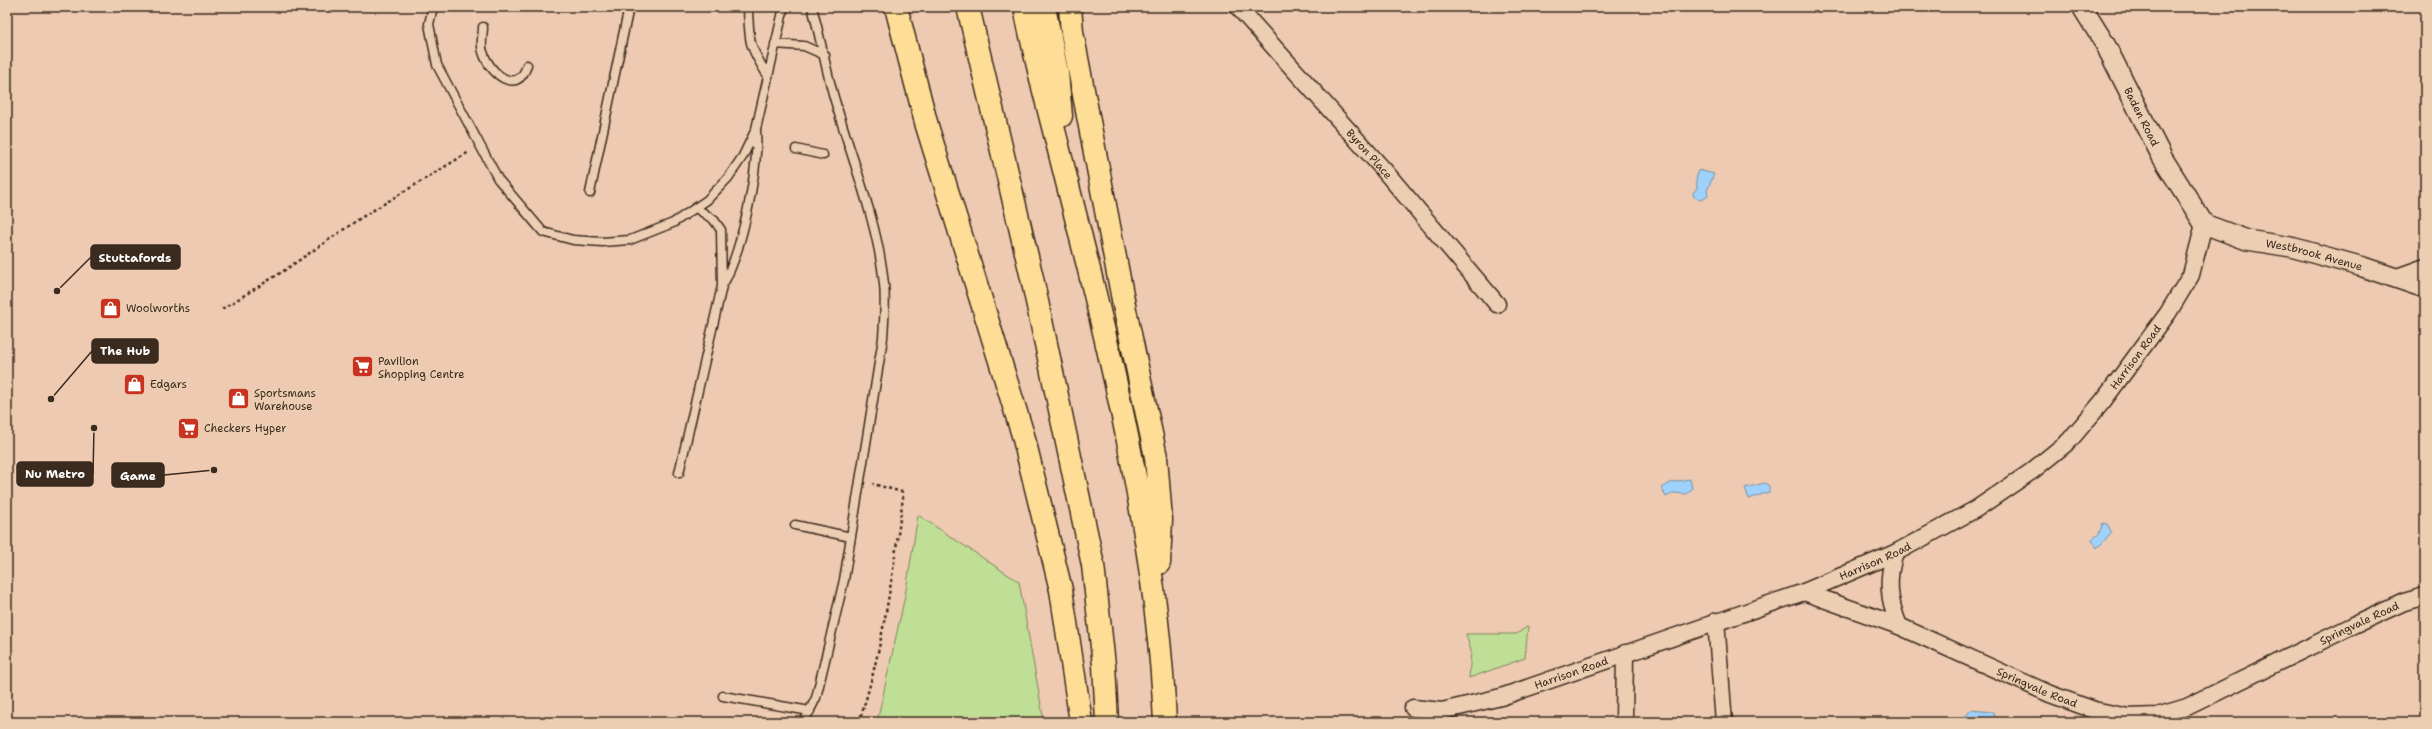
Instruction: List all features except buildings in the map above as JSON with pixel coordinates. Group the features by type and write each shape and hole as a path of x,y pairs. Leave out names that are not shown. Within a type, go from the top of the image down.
{"highway":[{"path":"896,7 927,126 1023,435 1061,590 1081,722"},
{"path":"968,7 1032,278 1093,565 1104,665 1107,722"},
{"path":"1025,7 1035,59 1066,178 1138,494 1158,611"},
{"path":"1044,7 1057,73 1066,178"},
{"path":"1070,7 1072,32 1116,264 1156,457 1161,520 1158,611 1165,722"}],"street":[{"name":"Byron Place","path":"1238,7 1383,169 1497,304"},
{"name":"Baden Road","path":"2082,7 2105,44 2162,156 2204,224"},
{"name":"Westbrook Avenue","path":"2204,224 2247,240 2291,247 2397,277 2425,288"},
{"name":"Harrison Road","path":"1413,708 1442,711 1501,697 1625,652 1804,592 1895,553 1976,509 2032,471 2069,441 2103,401 2168,313 2191,275 2204,224"},
{"path":"2397,277 2425,267"},
{"path":"1895,553 1889,572 1889,593 1899,626"},
{"name":"Springvale Road","path":"1804,592 1899,626 1998,672 2094,710 2128,717 2157,716 2187,707 2354,625 2404,602 2425,596"},
{"path":"1716,621 1724,722"},
{"path":"1624,722 1625,652"}],"lane":[{"path":"433,7 429,24 437,65 498,179 543,232 573,240 615,242 654,232 696,208 717,190 728,178 743,156 756,129 784,7"},
{"path":"590,193 629,7"},
{"path":"748,7 751,50 768,76"},
{"path":"804,722 816,698 822,675 851,537 883,338 884,283 871,220 829,84 825,54 812,7"},
{"path":"483,27 483,53 496,75 510,80 516,79 525,72 527,65"},
{"path":"775,44 804,46 825,54"},
{"path":"722,286 734,263 751,188 757,158 756,129"},
{"path":"796,149 823,155"},
{"path":"679,473 722,286 721,230 714,220 696,208"},
{"path":"795,525 851,537"},
{"path":"723,696 810,711"}],"path":[{"path":"222,309 282,272 359,219 479,145"},
{"path":"859,722 873,678 891,589 903,497 902,492 860,481"}],"green space":[{"path":"918,515 1019,582 1044,722 877,722 905,596"},
{"path":"1528,626 1525,658 1469,678 1471,651 1466,634 1517,634"}],"water":[{"path":"1699,170 1714,174 1707,191 1708,196 1702,200 1694,197 1693,193 1697,188 1696,179"},
{"path":"1690,479 1692,489 1686,494 1674,493 1666,497 1662,488 1672,482"},
{"path":"1765,483 1769,486 1769,492 1749,499 1745,488"},
{"path":"2103,523 2107,524 2112,533 2097,548 2092,539 2099,534"},
{"path":"1971,710 1993,712 1996,720 1970,722 1965,717"}],"place":[{"name":"Stuttafords","path":"57,291"},
{"name":"Woolworths","path":"111,308"},
{"name":"Pavilion Shopping Centre","path":"362,367"},
{"name":"Edgars","path":"135,384"},
{"name":"The Hub","path":"51,399"},
{"name":"Sportsmans Warehouse","path":"238,399"},
{"name":"Nu Metro","path":"94,428"},
{"name":"Checkers Hyper","path":"189,428"},
{"name":"Game","path":"214,470"}]}
